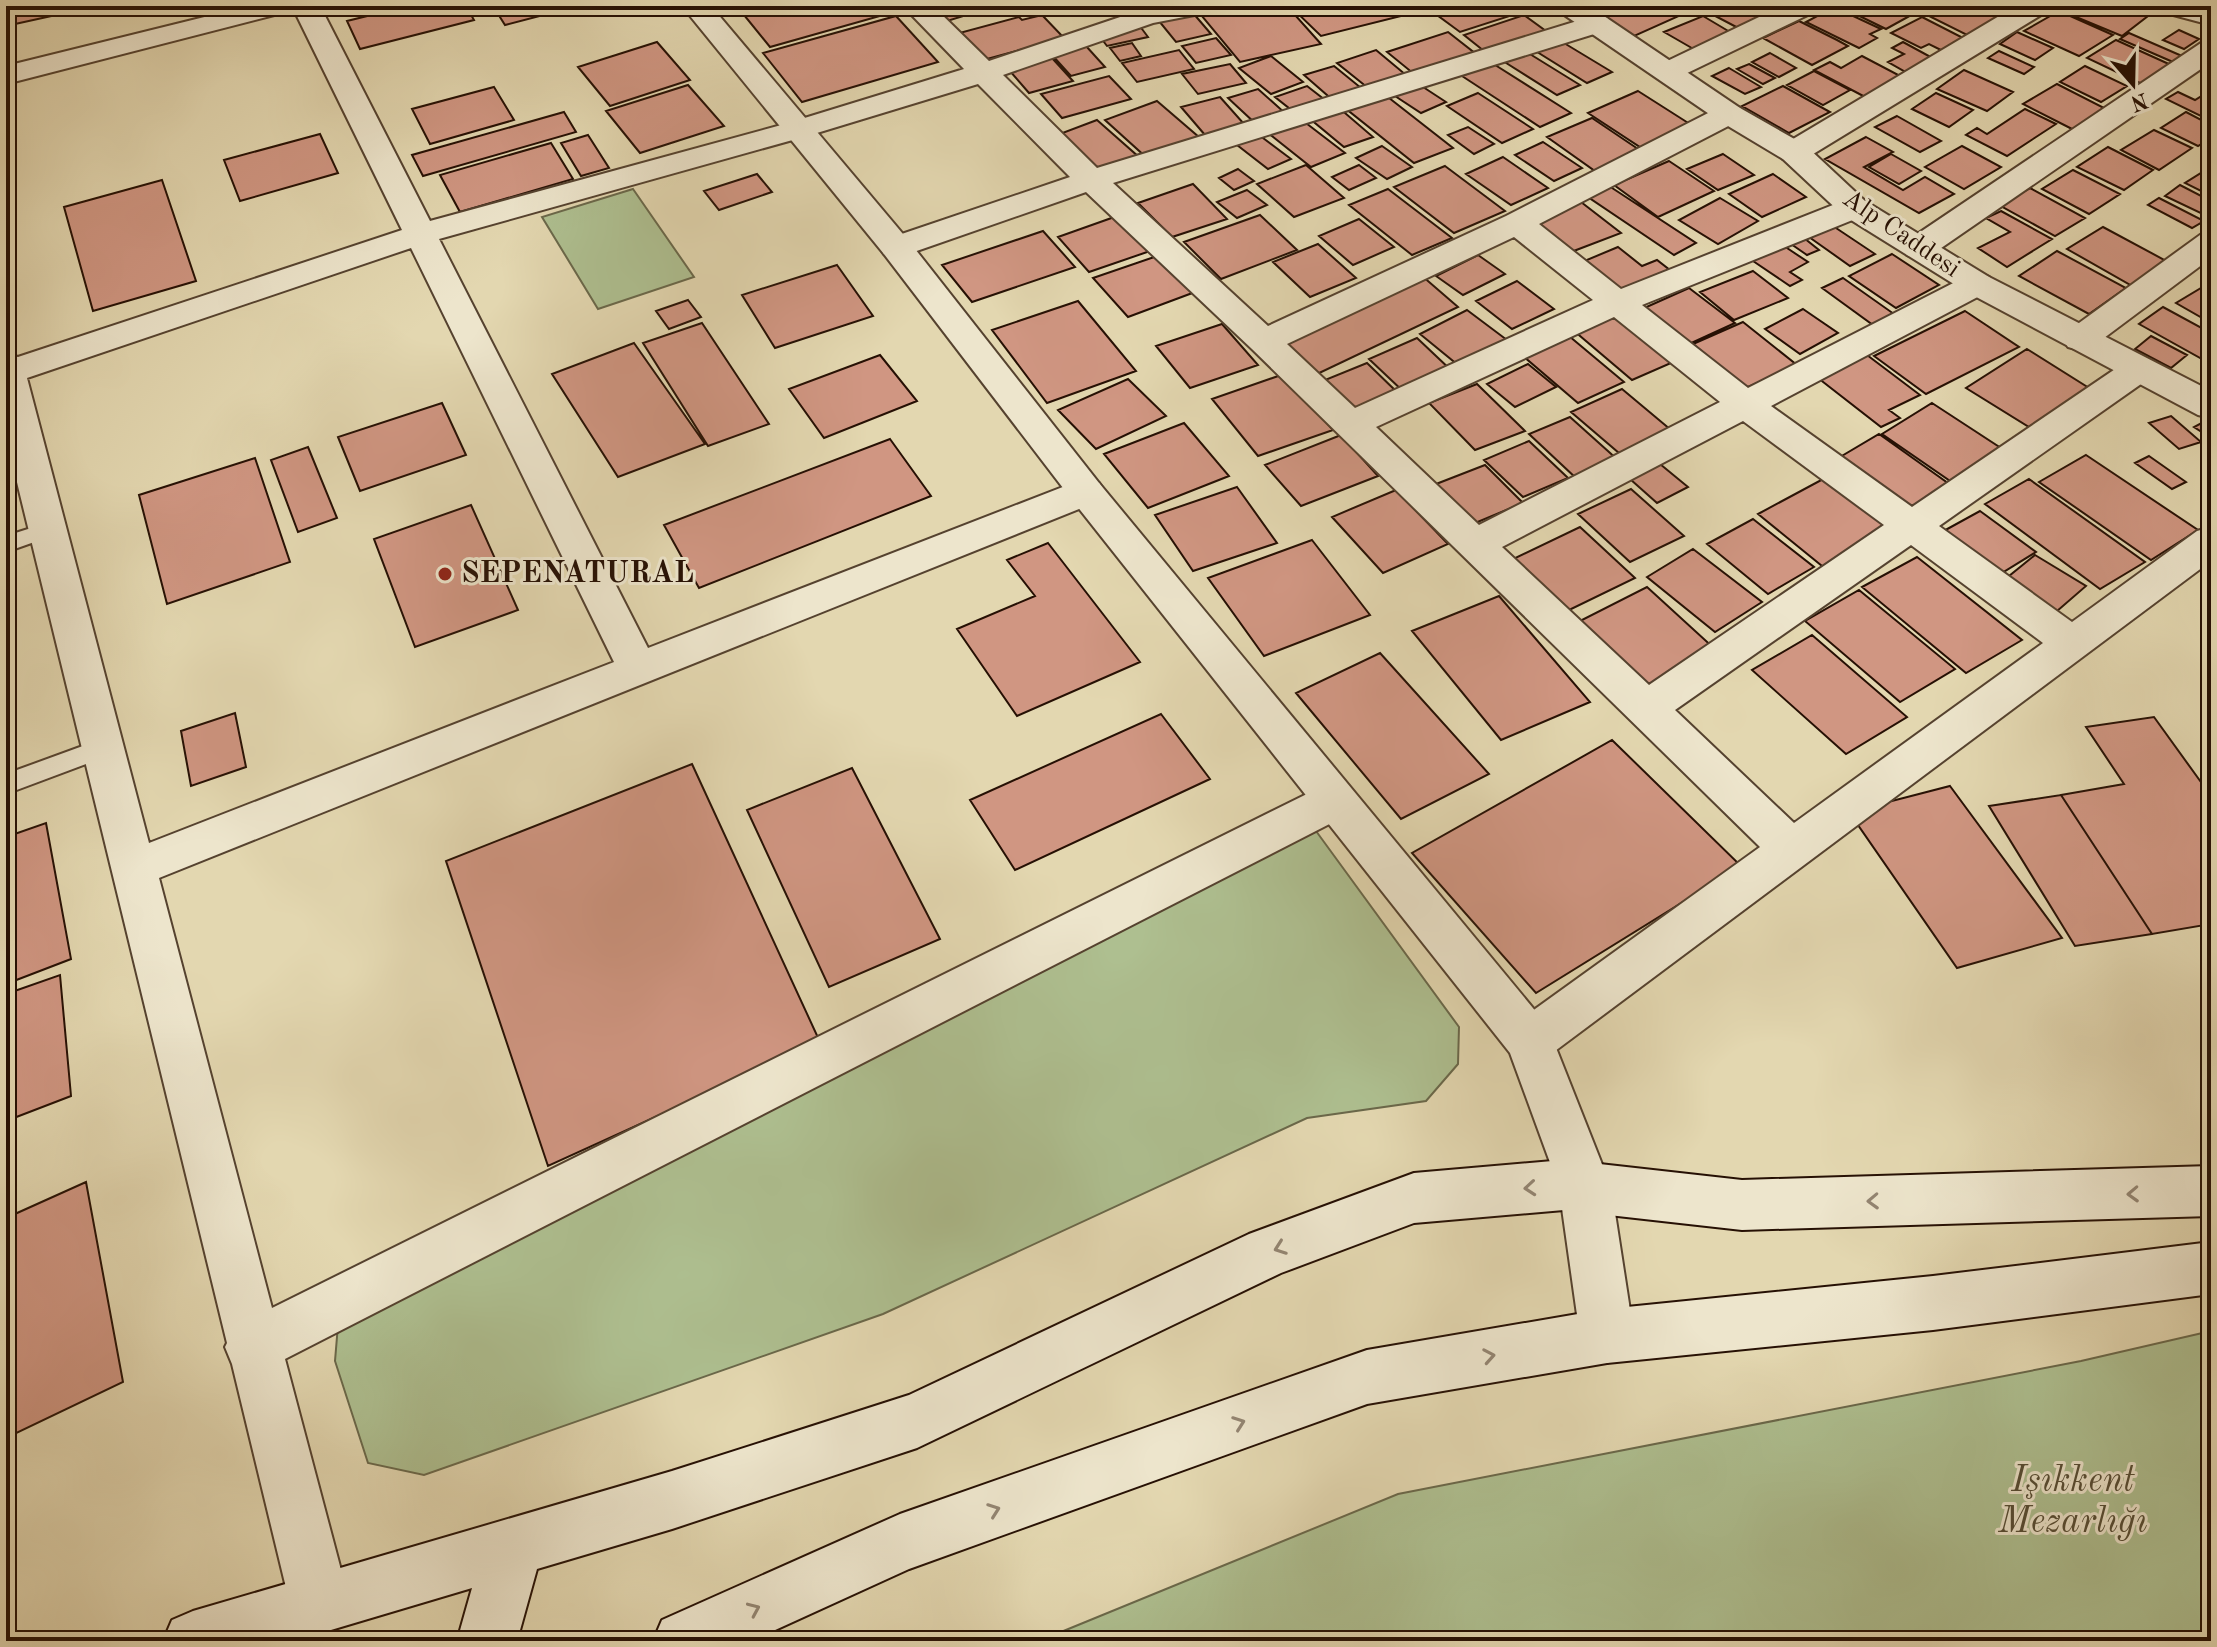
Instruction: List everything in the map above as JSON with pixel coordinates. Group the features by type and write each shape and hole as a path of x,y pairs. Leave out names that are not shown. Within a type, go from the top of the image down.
{"street":[{"path":"6,75 283,6"},
{"path":"306,6 638,669"},
{"path":"696,6 896,247 1086,492 1530,1041 1585,1187 1607,1336"},
{"path":"917,6 1091,180 1351,424 1791,848"},
{"path":"320,1604 252,1347 102,748 27,537 7,370 421,234 796,130 985,72 1141,11 1200,6"},
{"path":"1669,71 1804,6"},
{"path":"1794,152 2036,6"},
{"path":"2172,6 2211,17"},
{"path":"896,247 1579,11"},
{"name":"Alp Caddesi","path":"1579,11 1729,114 1794,152 1854,208 1977,284 2211,406"},
{"path":"1919,248 2211,49"},
{"path":"1264,341 1517,223 1729,114"},
{"path":"1351,424 1618,302 1854,208"},
{"path":"1517,223 1746,405 2071,642"},
{"path":"2080,339 2211,242"},
{"path":"1474,545 1977,284"},
{"path":"1646,709 2139,369"},
{"path":"132,869 1086,492"},
{"path":"1530,1041 2211,541"},
{"path":"252,1347 1334,801"},
{"path":"193,1641 672,1500 917,1420 1268,1252 1414,1198 1564,1185 1742,1205 2211,1191"},
{"path":"683,1641 900,1543 1367,1377 1607,1336 1933,1303 2211,1268"},
{"path":"487,1641 514,1546"}],"lane":[{"path":"6,784 102,748"}],"green space":[{"path":"633,189 694,277 598,309 542,217"},
{"path":"1316,831 1459,1027 1458,1064 1426,1101 1307,1118 883,1314 424,1475 368,1463 335,1361 338,1325"},
{"name":"Işıkkent Mezarlığı","path":"2211,1331 2211,1641 1039,1641 1398,1494 2081,1361"}],"building":[{"path":"6,6 97,6 6,26"},
{"path":"408,6 466,6 474,20 360,49 347,21"},
{"path":"493,6 578,6 505,25"},
{"path":"777,6 889,6 894,12 770,47 744,15"},
{"path":"925,6 996,6 944,22"},
{"path":"1244,6 1287,6 1321,44 1240,62 1201,15"},
{"path":"1290,6 1390,6 1401,16 1321,36"},
{"path":"1464,6 1510,6 1519,13 1460,32 1437,15"},
{"path":"1600,6 1681,6 1690,11 1632,37 1588,11"},
{"path":"1901,6 1915,13 1886,29 1841,7"},
{"path":"1945,6 1979,6 2007,20 1973,38 1927,15"},
{"path":"2072,6 2123,6 2148,16 2122,36 2064,12"},
{"path":"1784,7 1742,30 1700,8"},
{"path":"1834,7 1881,29 1870,34 1877,38 1859,48 1806,22"},
{"path":"2059,11 2113,35 2079,56 2024,31"},
{"path":"1193,13 1211,34 1176,42 1159,21"},
{"path":"1042,15 1064,38 976,62 952,35 1019,17 1022,20"},
{"path":"1524,15 1550,34 1489,55 1464,35"},
{"path":"896,16 938,62 802,102 763,53"},
{"path":"1703,16 1735,35 1697,51 1664,32"},
{"path":"1922,17 1969,41 1947,53 1929,44 1921,48 1891,33"},
{"path":"1799,21 1848,46 1812,65 1763,38"},
{"path":"1139,25 1148,37 1107,46 1098,34"},
{"path":"2179,30 2199,39 2184,49 2163,40"},
{"path":"1448,32 1476,54 1414,74 1387,52"},
{"path":"2017,32 2053,48 2035,60 2000,44"},
{"path":"2129,33 2182,56 2173,62 2120,39"},
{"path":"1216,38 1231,55 1196,63 1182,46"},
{"path":"1559,40 1612,72 1587,83 1534,50"},
{"path":"2116,40 2171,65 2142,84 2087,58"},
{"path":"657,42 690,80 610,106 578,67"},
{"path":"1903,42 1938,61 1911,75 1888,62 1904,54 1892,48"},
{"path":"1132,43 1141,56 1120,61 1110,48"},
{"path":"1086,46 1105,67 1071,76 1052,55"},
{"path":"1179,50 1194,69 1137,82 1122,63"},
{"path":"1376,50 1412,80 1373,92 1337,63"},
{"path":"1525,51 1580,85 1557,95 1503,61"},
{"path":"1999,51 2034,67 2024,74 1988,58"},
{"path":"1770,53 1796,68 1779,77 1752,62"},
{"path":"1271,56 1303,82 1271,94 1239,68"},
{"path":"1862,56 1904,78 1867,98 1814,70 1830,62 1841,68"},
{"path":"1052,58 1073,81 1029,93 1009,70"},
{"path":"1492,63 1571,113 1540,127 1462,76"},
{"path":"1230,64 1246,83 1198,94 1182,74"},
{"path":"1749,64 1775,78 1763,84 1737,69"},
{"path":"1334,66 1366,92 1335,102 1304,75"},
{"path":"2085,66 2127,86 2101,102 2060,82"},
{"path":"1729,68 1761,87 1745,94 1712,76"},
{"path":"1964,70 2013,92 1987,111 1937,89"},
{"path":"1814,71 1850,90 1823,105 1787,85"},
{"path":"1109,76 1131,99 1062,118 1041,94"},
{"path":"2057,84 2108,110 2074,130 2023,104"},
{"path":"688,85 724,126 640,153 606,111"},
{"path":"1420,85 1446,102 1421,113 1395,96"},
{"path":"1307,86 1325,100 1294,112 1275,97"},
{"path":"1783,86 1830,112 1789,133 1742,106"},
{"path":"494,87 514,120 430,144 412,109"},
{"path":"1258,89 1286,114 1256,124 1228,98"},
{"path":"2211,90 2211,121 2166,99 2178,92 2195,100"},
{"path":"1638,91 1693,126 1643,149 1588,113"},
{"path":"1478,93 1533,129 1502,143 1447,106"},
{"path":"1936,93 1973,110 1949,127 1912,109"},
{"path":"1384,94 1453,148 1414,163 1345,108"},
{"path":"1220,97 1244,124 1205,135 1181,107"},
{"path":"1157,101 1200,138 1147,158 1105,120"},
{"path":"1338,107 1373,137 1344,147 1309,118"},
{"path":"2025,109 2056,124 2007,156 1966,135 1977,128 1987,134"},
{"path":"564,112 576,132 423,176 412,155"},
{"path":"2186,112 2211,125 2211,138 2198,146 2161,128"},
{"path":"1897,116 1941,141 1920,152 1875,127"},
{"path":"1592,118 1641,151 1595,171 1547,137"},
{"path":"1097,120 1140,158 1099,173 1057,135"},
{"path":"1302,120 1345,153 1311,167 1268,133"},
{"path":"1468,127 1494,144 1474,154 1448,135"},
{"path":"2154,130 2192,148 2159,170 2121,150"},
{"path":"320,134 338,173 240,201 224,160"},
{"path":"588,135 609,168 581,176 561,143"},
{"path":"1259,135 1291,159 1268,169 1237,145"},
{"path":"1866,137 1893,152 1864,167 1903,190 1925,177 1954,194 1919,213 1825,159"},
{"path":"1543,142 1582,168 1554,181 1515,155"},
{"path":"551,143 573,179 460,212 440,175"},
{"path":"1382,146 1412,167 1387,179 1356,158"},
{"path":"1962,146 2001,167 1964,189 1925,167"},
{"path":"2108,147 2153,170 2124,190 2077,167"},
{"path":"1723,154 1754,175 1718,190 1687,169"},
{"path":"1891,154 1921,171 1899,184 1869,167"},
{"path":"1503,157 1548,188 1511,205 1466,174"},
{"path":"1669,161 1714,191 1658,217 1614,185"},
{"path":"1306,165 1344,198 1294,217 1257,184"},
{"path":"1359,165 1376,178 1349,190 1332,177"},
{"path":"1445,166 1505,211 1454,233 1394,187"},
{"path":"1238,169 1254,181 1234,190 1219,178"},
{"path":"2073,170 2120,194 2089,214 2042,189"},
{"path":"2201,173 2211,178 2211,196 2185,183"},
{"path":"757,174 772,192 719,210 704,191"},
{"path":"1773,174 1806,197 1762,217 1729,194"},
{"path":"162,180 196,281 93,311 64,207"},
{"path":"1193,184 1227,219 1172,237 1138,203"},
{"path":"1606,184 1696,243 1674,255 1585,195"},
{"path":"2180,185 2211,201 2211,218 2165,196"},
{"path":"2030,188 2085,218 2055,236 1999,205"},
{"path":"1388,189 1452,238 1412,255 1349,205"},
{"path":"1247,190 1267,205 1237,218 1217,202"},
{"path":"1720,198 1758,221 1718,244 1679,220"},
{"path":"2159,198 2204,221 2192,228 2148,205"},
{"path":"1581,202 1621,233 1571,252 1533,221"},
{"path":"2001,211 2052,239 2007,267 1978,248 2010,232 1986,218"},
{"path":"1120,215 1153,250 1089,272 1058,237"},
{"path":"1260,215 1297,250 1221,279 1184,242"},
{"path":"1359,219 1394,247 1353,265 1319,236"},
{"path":"1833,226 1875,254 1850,266 1809,237"},
{"path":"2103,227 2170,263 2134,287 2067,249"},
{"path":"1043,231 1075,267 972,302 942,265"},
{"path":"1804,238 1819,250 1807,255 1791,244"},
{"path":"1318,244 1356,278 1310,297 1273,262"},
{"path":"1781,244 1808,262 1790,272 1802,280 1790,286 1750,259"},
{"path":"1618,247 1642,266 1657,260 1675,274 1623,296 1582,262"},
{"path":"2057,251 2126,288 2089,314 2019,276"},
{"path":"1892,254 1939,285 1896,308 1849,276"},
{"path":"1160,255 1195,292 1128,317 1093,278"},
{"path":"1478,255 1505,274 1463,295 1436,276"},
{"path":"837,265 873,316 775,348 742,295"},
{"path":"1753,271 1788,298 1734,320 1700,292"},
{"path":"1421,275 1458,307 1315,375 1279,339"},
{"path":"1843,278 1894,314 1873,325 1822,288"},
{"path":"1517,281 1554,309 1512,329 1476,301"},
{"path":"2211,282 2211,323 2176,303"},
{"path":"1689,288 1735,323 1687,345 1642,309"},
{"path":"688,300 701,317 669,329 656,311"},
{"path":"1078,301 1136,371 1047,403 992,330"},
{"path":"2163,307 2211,333 2211,364 2139,324"},
{"path":"1803,309 1838,333 1800,354 1765,329"},
{"path":"1467,310 1507,340 1458,365 1420,334"},
{"path":"1965,311 2019,347 1926,394 1874,356"},
{"path":"1611,314 1671,363 1632,380 1573,330"},
{"path":"1743,322 1797,365 1746,388 1693,344"},
{"path":"702,323 769,424 708,446 643,343"},
{"path":"1222,324 1258,365 1190,388 1156,346"},
{"path":"1569,336 1624,382 1578,403 1523,356"},
{"path":"2151,336 2187,355 2171,368 2135,349"},
{"path":"1417,338 1454,373 1406,394 1369,359"},
{"path":"634,343 705,444 618,477 552,374"},
{"path":"2027,349 2089,388 2029,427 1966,388"},
{"path":"880,355 917,401 824,438 789,389"},
{"path":"1867,355 1920,395 1889,410 1900,418 1881,427 1818,378"},
{"path":"1367,363 1401,396 1353,415 1320,382"},
{"path":"1528,364 1556,387 1515,407 1487,384"},
{"path":"1284,374 1333,430 1258,456 1212,399"},
{"path":"1128,379 1166,416 1096,449 1058,410"},
{"path":"1477,384 1525,431 1475,450 1429,403"},
{"path":"1622,389 1677,435 1626,459 1571,412"},
{"path":"442,403 466,455 360,491 338,437"},
{"path":"1932,403 2007,452 1956,485 1882,434"},
{"path":"2171,416 2201,442 2179,449 2149,423"},
{"path":"1570,417 1619,461 1577,479 1529,434"},
{"path":"2211,418 2211,438 2194,427"},
{"path":"1184,423 1229,476 1148,508 1104,454"},
{"path":"1879,434 1952,486 1909,513 1835,460"},
{"path":"1341,435 1378,476 1301,506 1265,465"},
{"path":"890,439 931,496 699,588 664,525"},
{"path":"1529,441 1568,478 1523,497 1484,460"},
{"path":"308,447 337,518 298,532 271,460"},
{"path":"2086,455 2198,530 2151,560 2039,482"},
{"path":"2149,456 2186,482 2172,489 2135,463"},
{"path":"255,458 290,562 167,604 139,495"},
{"path":"1660,464 1688,487 1657,503 1630,479"},
{"path":"1485,465 1523,503 1468,526 1431,486"},
{"path":"1825,478 1894,531 1827,570 1758,514"},
{"path":"2029,479 2145,562 2100,589 1985,504"},
{"path":"1237,487 1277,543 1193,571 1155,515"},
{"path":"1631,489 1684,536 1630,562 1578,514"},
{"path":"1396,490 1448,544 1383,573 1332,517"},
{"name":"SEPENATURAL","path":"471,505 518,610 415,647 374,539"},
{"path":"1980,511 2036,552 1997,576 1940,533"},
{"path":"1753,519 1814,567 1768,594 1707,544"},
{"path":"1580,527 1635,578 1565,612 1511,560"},
{"path":"1312,540 1370,615 1264,656 1208,578"},
{"path":"1048,543 1140,662 1017,716 957,629 1035,596 1007,560"},
{"path":"1693,549 1762,602 1715,632 1647,577"},
{"path":"2035,555 2086,586 2049,618 1998,585"},
{"path":"1917,557 2022,640 1966,673 1862,587"},
{"path":"1647,587 1717,651 1643,691 1574,624"},
{"path":"1859,590 1955,669 1900,702 1805,621"},
{"path":"1499,596 1590,702 1501,740 1412,631"},
{"path":"1812,635 1907,717 1846,754 1752,670"},
{"path":"1380,653 1489,774 1401,819 1296,693"},
{"path":"235,713 246,767 191,786 181,731"},
{"path":"1161,714 1210,779 1015,870 970,800"},
{"path":"2154,717 2211,796 2211,924 2152,934 2061,795 2124,784 2086,727"},
{"path":"1612,740 1741,866 1536,993 1412,853"},
{"path":"692,764 820,1042 548,1166 446,861"},
{"path":"852,768 940,939 829,987 747,810"},
{"path":"1950,786 2062,938 1957,968 1849,812"},
{"path":"2061,795 2152,934 2075,946 1989,806"},
{"path":"46,823 71,959 6,984 6,837"},
{"path":"60,975 71,1096 6,1121 6,994"},
{"path":"86,1182 123,1382 6,1438 6,1218"}],"place":[{"name":"SEPENATURAL","path":"445,574"}]}
